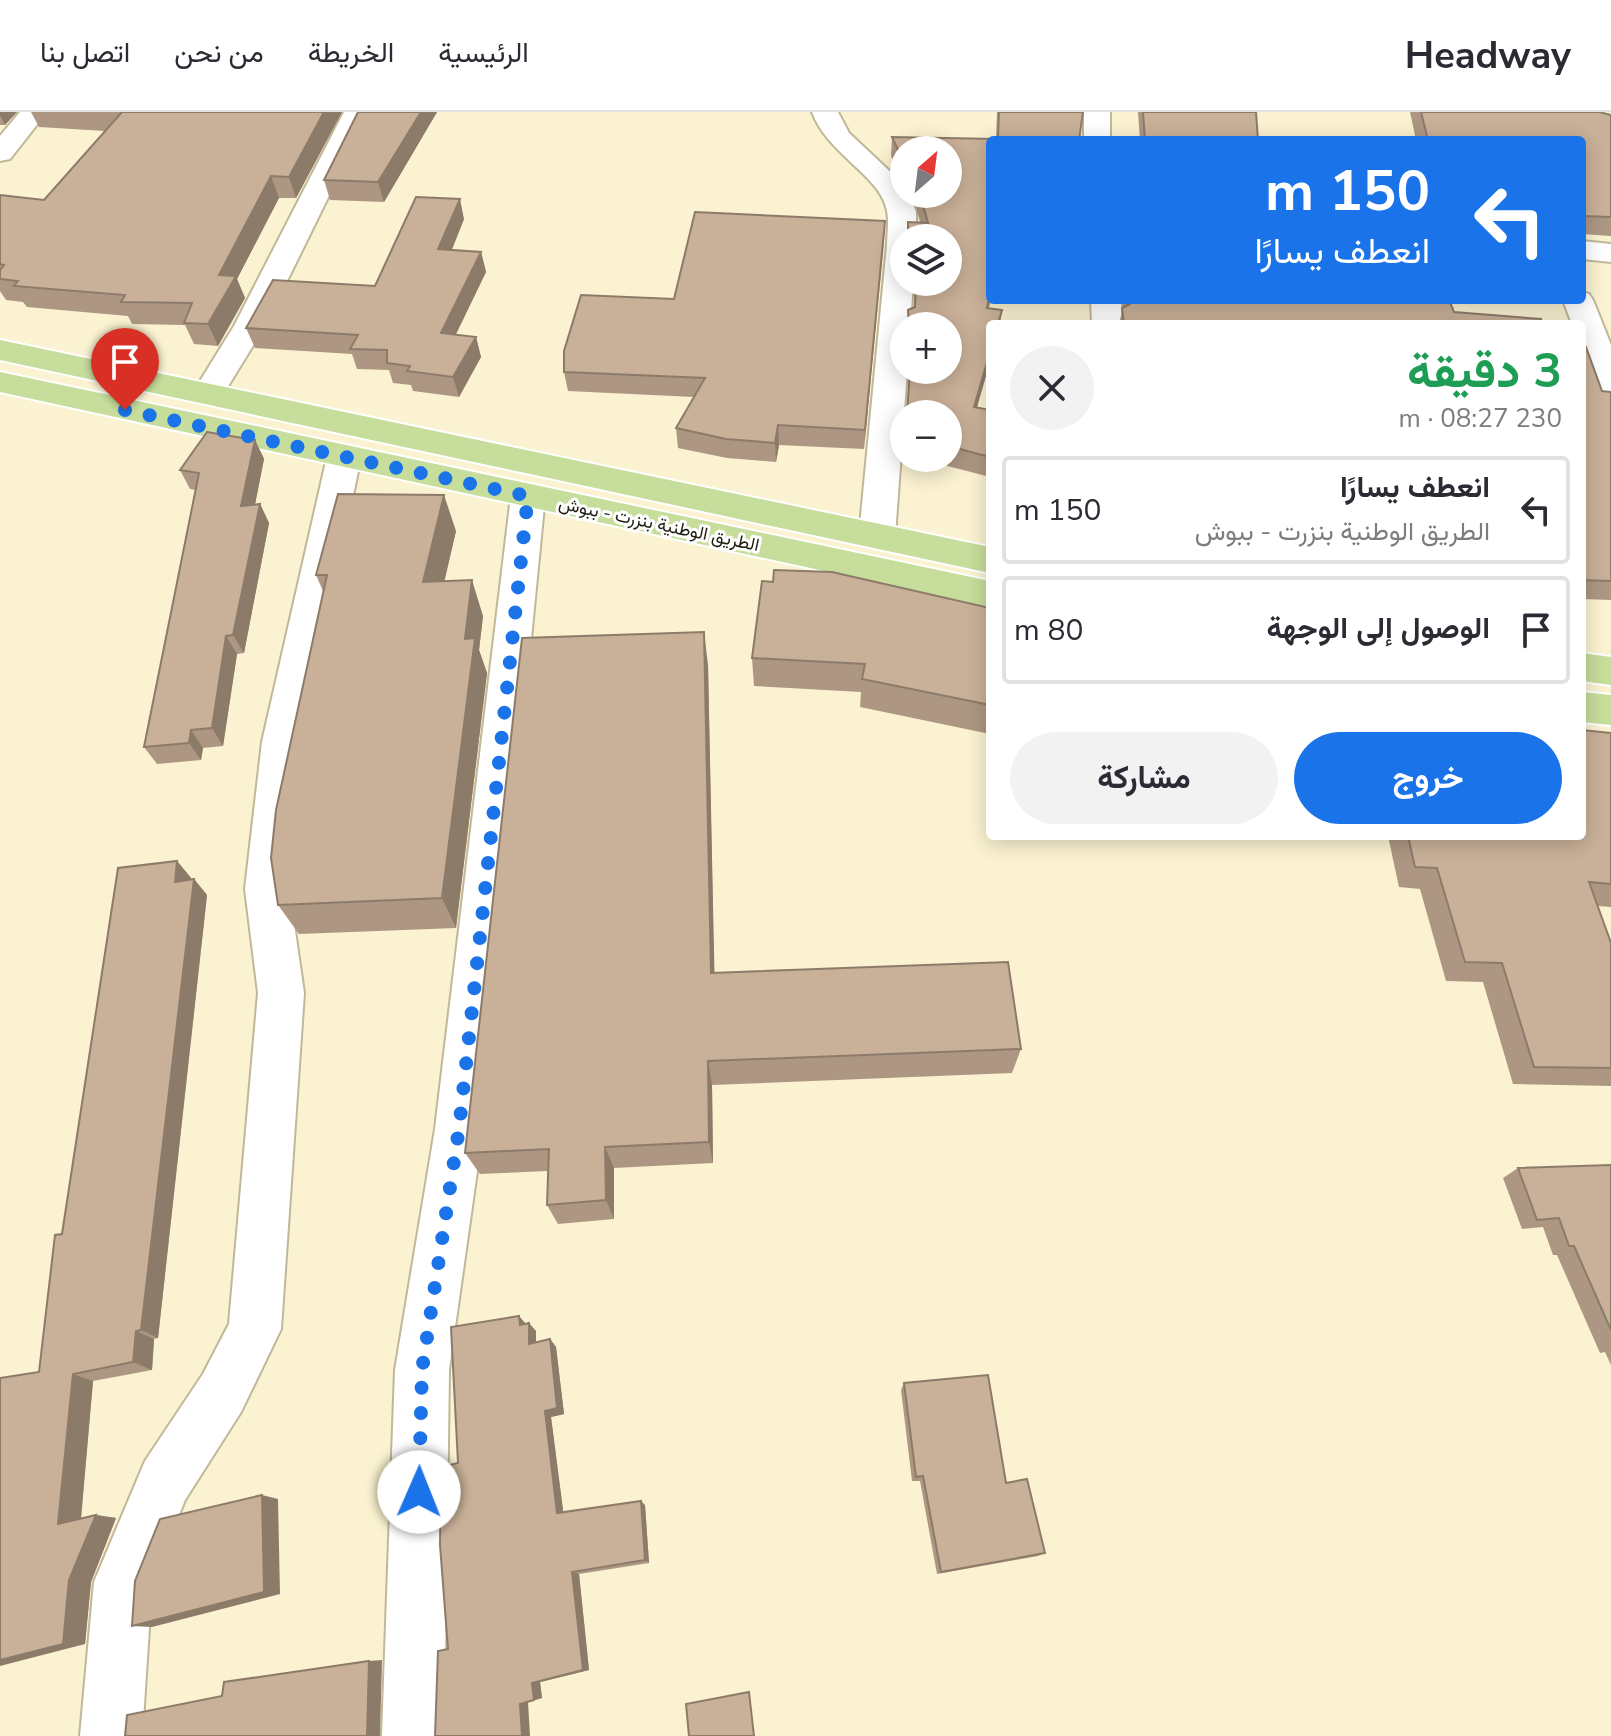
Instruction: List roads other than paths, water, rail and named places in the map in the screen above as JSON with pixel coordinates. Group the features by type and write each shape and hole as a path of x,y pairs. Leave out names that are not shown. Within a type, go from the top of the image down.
{"main road":[{"name":"الطريق الوطنية بنزرت - ببوش","path":"0,350 986,559"},
{"name":"الطريق الوطنية بنزرت - ببوش","path":"0,382 986,593"},
{"path":"1586,668 1611,671"},
{"path":"1586,707 1611,710"}],"street":[{"path":"0,153 34,112"},
{"path":"208,394 234,357 328,163 357,112"},
{"path":"825,112 829,129 893,192 901,207 900,260 877,536"},
{"path":"1097,112 1097,136"},
{"path":"1586,250 1611,253"},
{"path":"1586,321 1611,386"},
{"path":"111,1736 123,1582 165,1481 222,1393 255,1329 281,993 267,889 282,742 344,457"},
{"path":"413,1736 422,1370 459,1129 528,496"}]}
